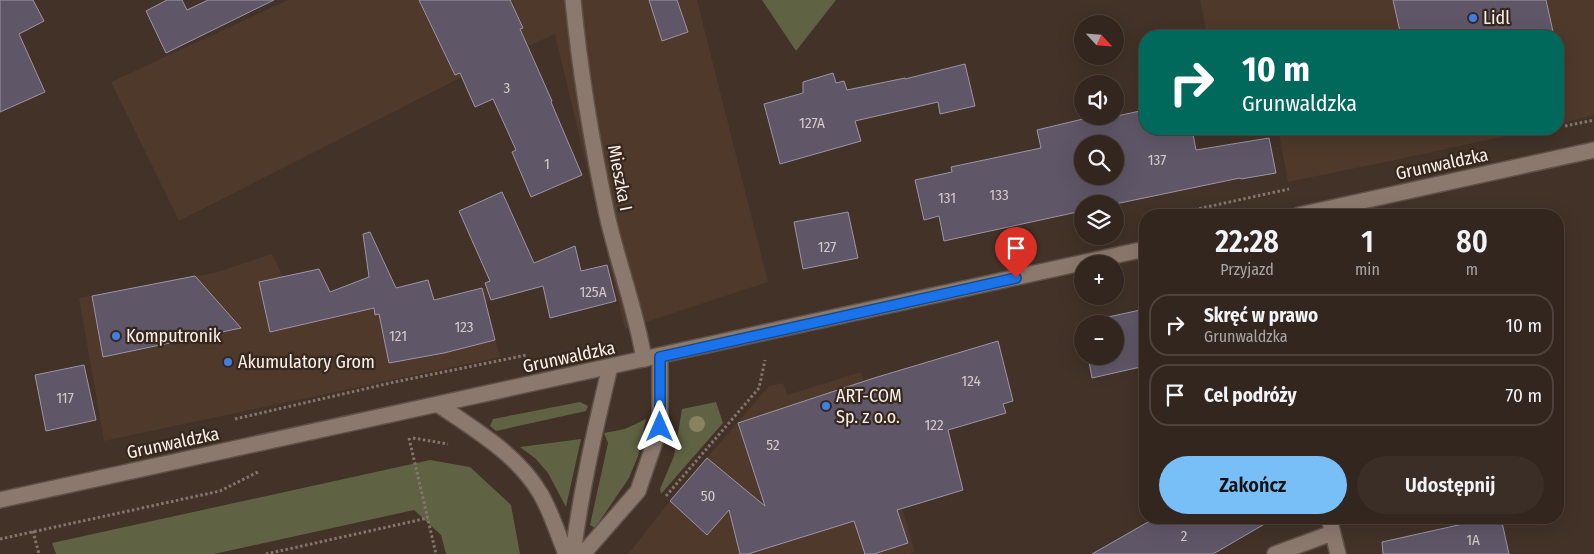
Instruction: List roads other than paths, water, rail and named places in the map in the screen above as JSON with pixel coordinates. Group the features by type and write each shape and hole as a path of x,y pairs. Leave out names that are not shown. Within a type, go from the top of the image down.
{"street":[{"name":"Mieszka I","path":"573,0 579,58 608,216 640,332 644,359"},
{"name":"Grunwaldzka","path":"1326,209 1594,150"},
{"name":"Grunwaldzka","path":"0,500 610,366 660,357 1139,250"},
{"path":"583,554 638,491 660,427 660,357"},
{"path":"573,554 581,497 595,425 610,366"},
{"path":"439,405 520,466 540,494 566,554"},
{"path":"1330,524 1338,554"},
{"path":"1275,554 1332,533"}],"place":[{"name":"Lidl","path":"1473,18"},
{"name":"Komputronik","path":"116,336"},
{"name":"Akumulatory Grom","path":"228,362"},
{"name":"ART-COM Sp. z o.o.","path":"826,406"}]}
